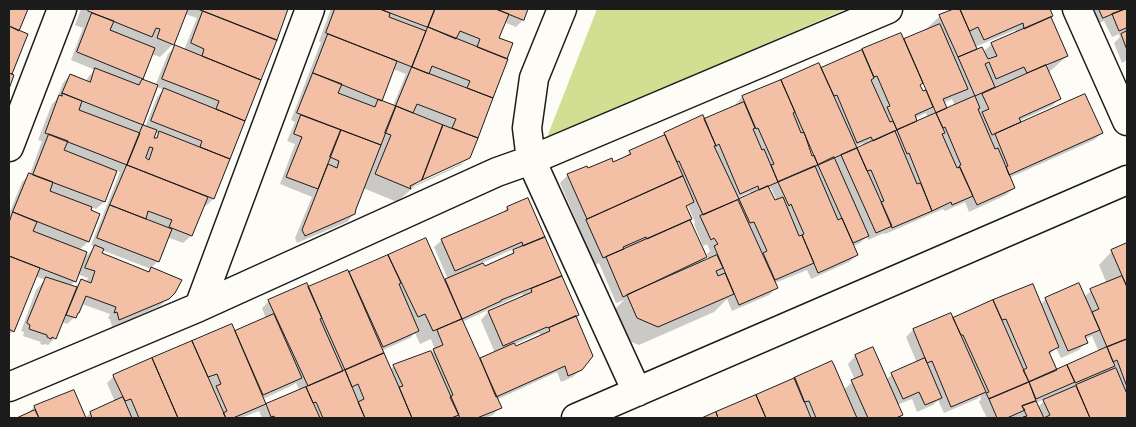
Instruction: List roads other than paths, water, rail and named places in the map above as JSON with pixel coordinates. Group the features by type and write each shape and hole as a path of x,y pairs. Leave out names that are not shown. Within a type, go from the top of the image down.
{"street":[{"path":"9,147 62,9"},
{"path":"199,307 310,9"},
{"path":"562,9 534,78 527,128 532,160 637,392"},
{"path":"9,387 199,307 497,172 532,160 888,9"},
{"path":"1077,9 1127,121"},
{"path":"576,418 1127,180"}]}
